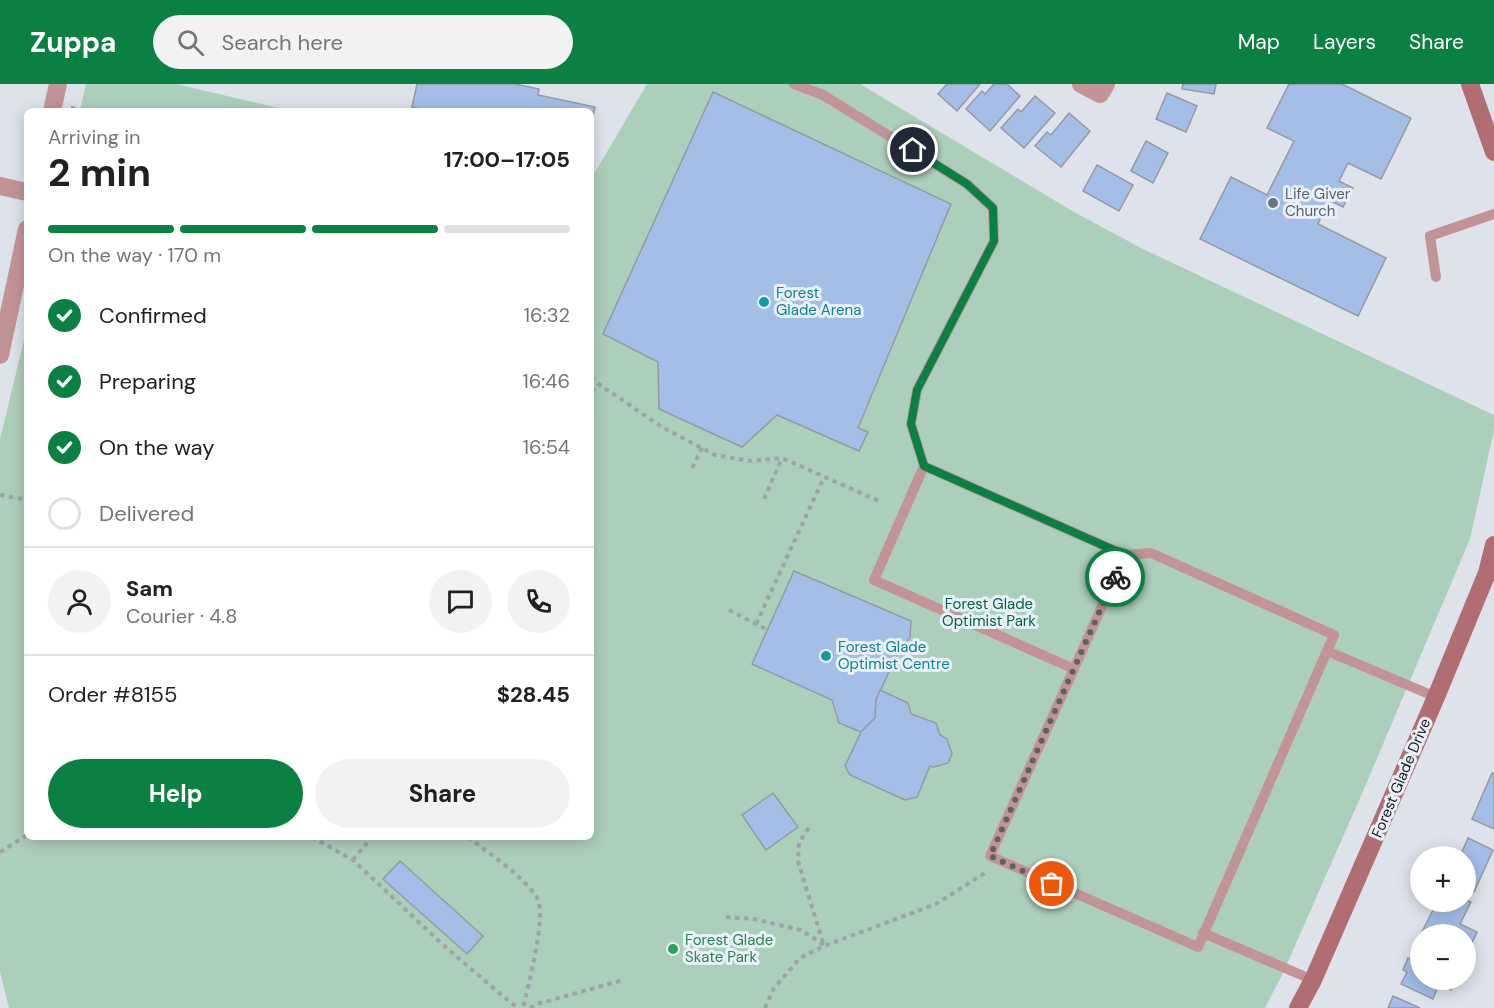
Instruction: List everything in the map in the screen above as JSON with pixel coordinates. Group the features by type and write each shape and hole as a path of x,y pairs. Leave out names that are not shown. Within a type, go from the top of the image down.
{"street":[{"path":"53,108 58,84"},
{"path":"1082,84 1100,94 1106,84"},
{"path":"1470,84 1494,152"},
{"path":"0,186 24,191"},
{"path":"0,355 24,243"},
{"name":"Forest Glade Drive","path":"1298,1008 1313,980 1436,697 1487,573 1494,545"}],"lane":[{"path":"794,84 824,95 967,184 993,208 994,241 917,390 911,424 924,466 874,580 1074,669"},
{"path":"1436,277 1430,236 1494,214"},
{"path":"924,466 1125,555 1151,553 1334,635 1198,947 990,856 1125,555"},
{"path":"1327,651 1436,697"},
{"path":"1203,933 1313,980"}],"path":[{"path":"594,380 662,427 715,455 751,461 782,458 879,501"},
{"path":"594,389 600,385"},
{"path":"692,468 702,448"},
{"path":"764,499 782,458"},
{"path":"756,624 824,477"},
{"path":"0,495 24,499"},
{"path":"729,610 768,630"},
{"path":"809,828 799,842 798,861 824,946"},
{"path":"0,852 24,837"},
{"path":"317,840 353,860 442,944 517,1008"},
{"path":"353,860 370,840"},
{"path":"472,840 525,882 538,900 540,928 523,1008"},
{"path":"765,1008 774,988 800,958 824,946 936,904 987,872"},
{"path":"726,917 754,919 801,930 824,946"},
{"path":"530,1008 537,1004 623,980"}],"green space":[{"path":"86,84 176,84 278,108 81,108"},
{"name":"Forest Glade Optimist Park","path":"647,84 860,84 1074,212 1141,248 1494,415 1494,430 1470,539 1364,789 1283,973 1265,1008 9,1008 0,972 0,439 24,340 24,840 594,840 594,174"}],"building":[{"path":"417,84 515,84 539,89 538,95 595,107 594,112 594,108 412,107"},
{"path":"947,84 980,84 957,111 938,94"},
{"path":"994,84 1007,84 1020,96 990,131 966,109 982,91 985,94"},
{"path":"1183,84 1216,84 1214,94 1182,89"},
{"name":"Life Giver Church","path":"1289,84 1342,84 1411,118 1381,179 1348,163 1339,181 1353,188 1343,207 1329,200 1318,224 1386,258 1358,316 1200,239 1231,177 1267,195 1294,141 1267,128"},
{"name":"Forest Glade Arena","path":"713,92 951,204 858,428 868,432 859,451 777,415 742,447 659,409 658,362 603,334"},
{"path":"1167,93 1197,106 1186,132 1156,119"},
{"path":"1035,96 1055,113 1024,148 1001,128 1018,109 1021,112"},
{"path":"1069,113 1090,131 1061,167 1035,146 1047,132 1051,135"},
{"path":"1146,141 1168,153 1153,183 1131,171"},
{"path":"1097,165 1133,185 1119,211 1083,191"},
{"name":"Forest Glade Optimist Centre","path":"794,571 911,621 910,638 900,648 876,700 875,718 861,732 839,723 832,700 752,664"},
{"path":"880,690 908,703 911,714 936,723 940,735 947,739 952,754 948,763 930,766 917,797 905,800 850,775 845,766 861,732 875,718 876,700"},
{"path":"1492,773 1494,774 1494,829 1472,819"},
{"path":"773,793 798,827 766,850 742,815"},
{"path":"1468,838 1493,850 1476,888 1476,846 1464,846"},
{"path":"400,861 483,936 467,954 383,879"},
{"path":"1432,912 1466,912 1460,924 1426,924"},
{"path":"1408,958 1410,959 1410,988 1401,984 1407,972 1403,970"},
{"path":"1414,990 1437,990 1433,999"},
{"path":"1393,996 1420,1008 1388,1008"}],"way so far":[{"path":"1052,884 990,856 1115,577"}],"place":[{"name":"Life Giver Church","path":"1273,203"},
{"name":"Forest Glade Arena","path":"764,302"},
{"name":"Forest Glade Optimist Centre","path":"826,656"},
{"name":"Forest Glade Skate Park","path":"673,949"}],"route":[{"path":"913,150 967,184 993,208 994,241 917,390 911,424 924,466 1125,555 1115,577"}]}
